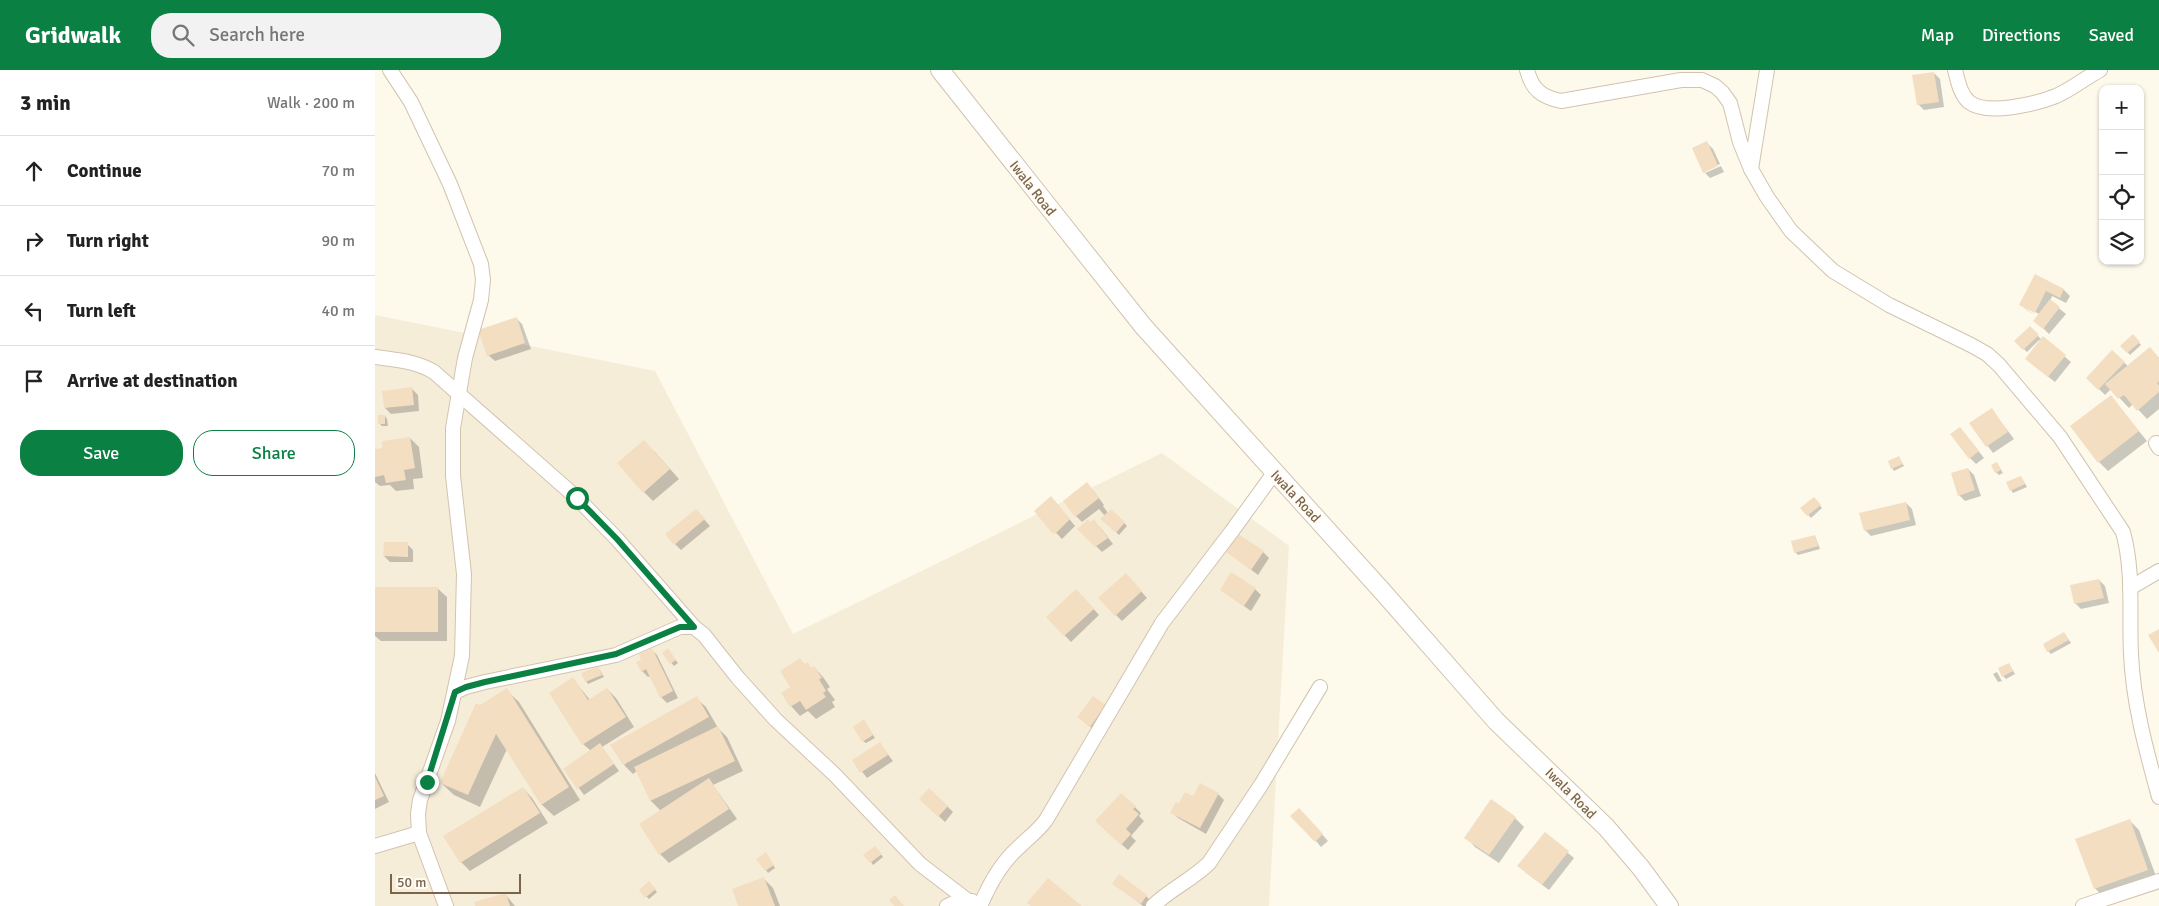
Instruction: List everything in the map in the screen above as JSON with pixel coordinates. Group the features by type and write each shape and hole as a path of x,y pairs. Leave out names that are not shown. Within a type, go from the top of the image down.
{"street":[{"path":"390,70 411,102 451,184 481,264 483,280 481,300 457,395 453,428 452,456 463,555 465,614 462,656 445,729 420,800 417,814 419,833 446,906"},
{"name":"Iwala Road","path":"940,70 1121,300 1496,721 1605,827 1641,868 1669,906"},
{"path":"1527,70 1536,91 1549,98 1561,101 1681,80 1702,80 1708,82 1722,92 1730,103 1740,142 1751,168 1767,197 1791,231 1833,271 1889,305 1987,354 1999,365 2061,437 2117,520 2127,548 2131,588 2131,654 2138,711 2159,797"},
{"path":"1751,168 1767,70"},
{"path":"1955,70 1960,88 1968,101 1979,108 1997,108 2021,106 2055,96 2084,81 2100,70"},
{"path":"375,357 424,366 434,372 457,395 577,498 617,539 694,627 704,635 738,678 776,720 835,775 920,864 967,900 983,905 991,882 1001,867 1017,849 1037,833 1050,814 1162,623 1233,531 1274,473"},
{"path":"2131,588 2159,572"},
{"path":"455,692 485,682 616,654 680,627 694,627"},
{"path":"1153,906 1160,899 1199,874 1209,863 1261,785 1320,687"},
{"path":"375,846 419,833"},
{"path":"2083,906 2159,881"},
{"path":"947,906 967,900"}],"shaded area":[{"path":"375,315 655,371 793,634 1162,453 1289,546 1269,906 375,906"}],"building":[{"path":"1934,72 1939,102 1917,105 1912,75"},
{"path":"1707,141 1718,166 1703,173 1692,148"},
{"path":"2035,274 2064,289 2060,298 2046,291 2035,313 2019,305"},
{"path":"2050,299 2060,307 2043,329 2033,321"},
{"path":"517,317 525,343 487,356 478,330"},
{"path":"2030,326 2039,335 2023,350 2014,341"},
{"path":"2133,334 2140,342 2127,353 2120,346"},
{"path":"2043,336 2066,355 2048,377 2025,359"},
{"path":"2150,347 2159,358 2159,381 2157,383 2159,392 2137,411 2124,395 2118,399 2105,384"},
{"path":"2112,350 2125,362 2098,390 2086,378"},
{"path":"412,387 414,405 384,408 382,391"},
{"path":"2111,395 2139,431 2098,463 2070,426"},
{"path":"1992,408 2008,432 1986,447 1969,423"},
{"path":"378,415 385,415 385,424 378,424"},
{"path":"1960,427 1979,451 1969,459 1950,434"},
{"path":"410,437 415,468 404,470 406,480 386,483 384,475 375,477 375,449 382,448 382,441"},
{"path":"644,440 670,469 643,493 617,463"},
{"path":"1899,456 1903,464 1891,469 1888,461"},
{"path":"1997,462 2001,470 1995,473 1991,465"},
{"path":"1968,468 1975,490 1958,496 1951,473"},
{"path":"2021,476 2025,484 2010,491 2006,482"},
{"path":"1087,482 1099,498 1075,517 1063,501"},
{"path":"1051,496 1070,519 1055,534 1052,533 1034,511"},
{"path":"1814,497 1821,505 1807,516 1800,508"},
{"path":"1906,502 1910,520 1864,531 1859,513"},
{"path":"696,509 705,519 674,545 665,534"},
{"path":"1111,509 1125,522 1116,533 1100,519"},
{"path":"1088,519 1090,522 1094,519 1108,538 1095,547 1077,529"},
{"path":"1238,534 1264,551 1251,570 1226,552"},
{"path":"1815,535 1818,546 1794,553 1791,541"},
{"path":"384,542 408,542 408,557 383,556"},
{"path":"1231,572 1256,588 1244,606 1220,590"},
{"path":"1126,573 1142,591 1115,616 1098,598"},
{"path":"2099,579 2104,598 2074,604 2070,585"},
{"path":"375,587 438,587 438,632 375,632"},
{"path":"1076,589 1094,609 1064,636 1046,617"},
{"path":"2159,629 2159,653 2148,635"},
{"path":"2064,632 2069,640 2047,652 2043,644"},
{"path":"652,648 673,691 660,698 646,669 641,672 636,662 641,660 639,654"},
{"path":"668,648 676,660 670,664 662,653"},
{"path":"800,658 804,664 808,662 811,668 814,666 822,678 819,679 826,691 823,693 826,697 806,710 800,701 790,707 781,693 790,687 780,671"},
{"path":"2009,663 2013,671 2002,677 1998,668"},
{"path":"598,666 602,675 585,682 581,673"},
{"path":"573,677 588,700 607,688 626,717 582,745 549,693"},
{"path":"507,688 569,787 541,805 496,734 468,795 440,783 476,703 480,705"},
{"path":"697,696 709,717 623,765 610,745"},
{"path":"1093,696 1106,705 1090,727 1077,717"},
{"path":"864,719 873,735 862,742 853,727"},
{"path":"718,726 735,761 650,801 634,767"},
{"path":"880,742 888,755 860,773 852,760"},
{"path":"600,743 614,764 577,789 563,769"},
{"path":"375,777 384,796 375,800"},
{"path":"709,778 729,809 659,855 639,824"},
{"path":"1200,783 1219,793 1200,828 1170,813 1176,802 1179,803 1185,792 1193,796"},
{"path":"523,787 540,813 460,863 443,836"},
{"path":"929,788 948,806 938,817 919,799"},
{"path":"1121,793 1136,806 1133,809 1139,814 1126,829 1131,834 1121,845 1095,821"},
{"path":"1491,799 1516,817 1489,855 1464,838"},
{"path":"1299,808 1323,834 1315,842 1290,816"},
{"path":"2130,819 2148,870 2094,889 2075,839"},
{"path":"1545,832 1569,851 1542,885 1517,866"},
{"path":"875,846 882,854 870,863 863,855"},
{"path":"766,852 774,865 765,871 756,859"},
{"path":"1119,874 1147,895 1141,904 1112,884"},
{"path":"764,877 775,906 738,906 732,889"},
{"path":"1048,878 1082,906 1031,906 1027,903"},
{"path":"649,881 656,889 645,898 639,890"},
{"path":"506,893 510,906 475,906 474,902"},
{"path":"895,895 904,906 894,906 889,900"}],"route":[{"path":"427,782 448,720 455,692 485,682 616,654 680,627 694,627 617,539 577,498"}]}
